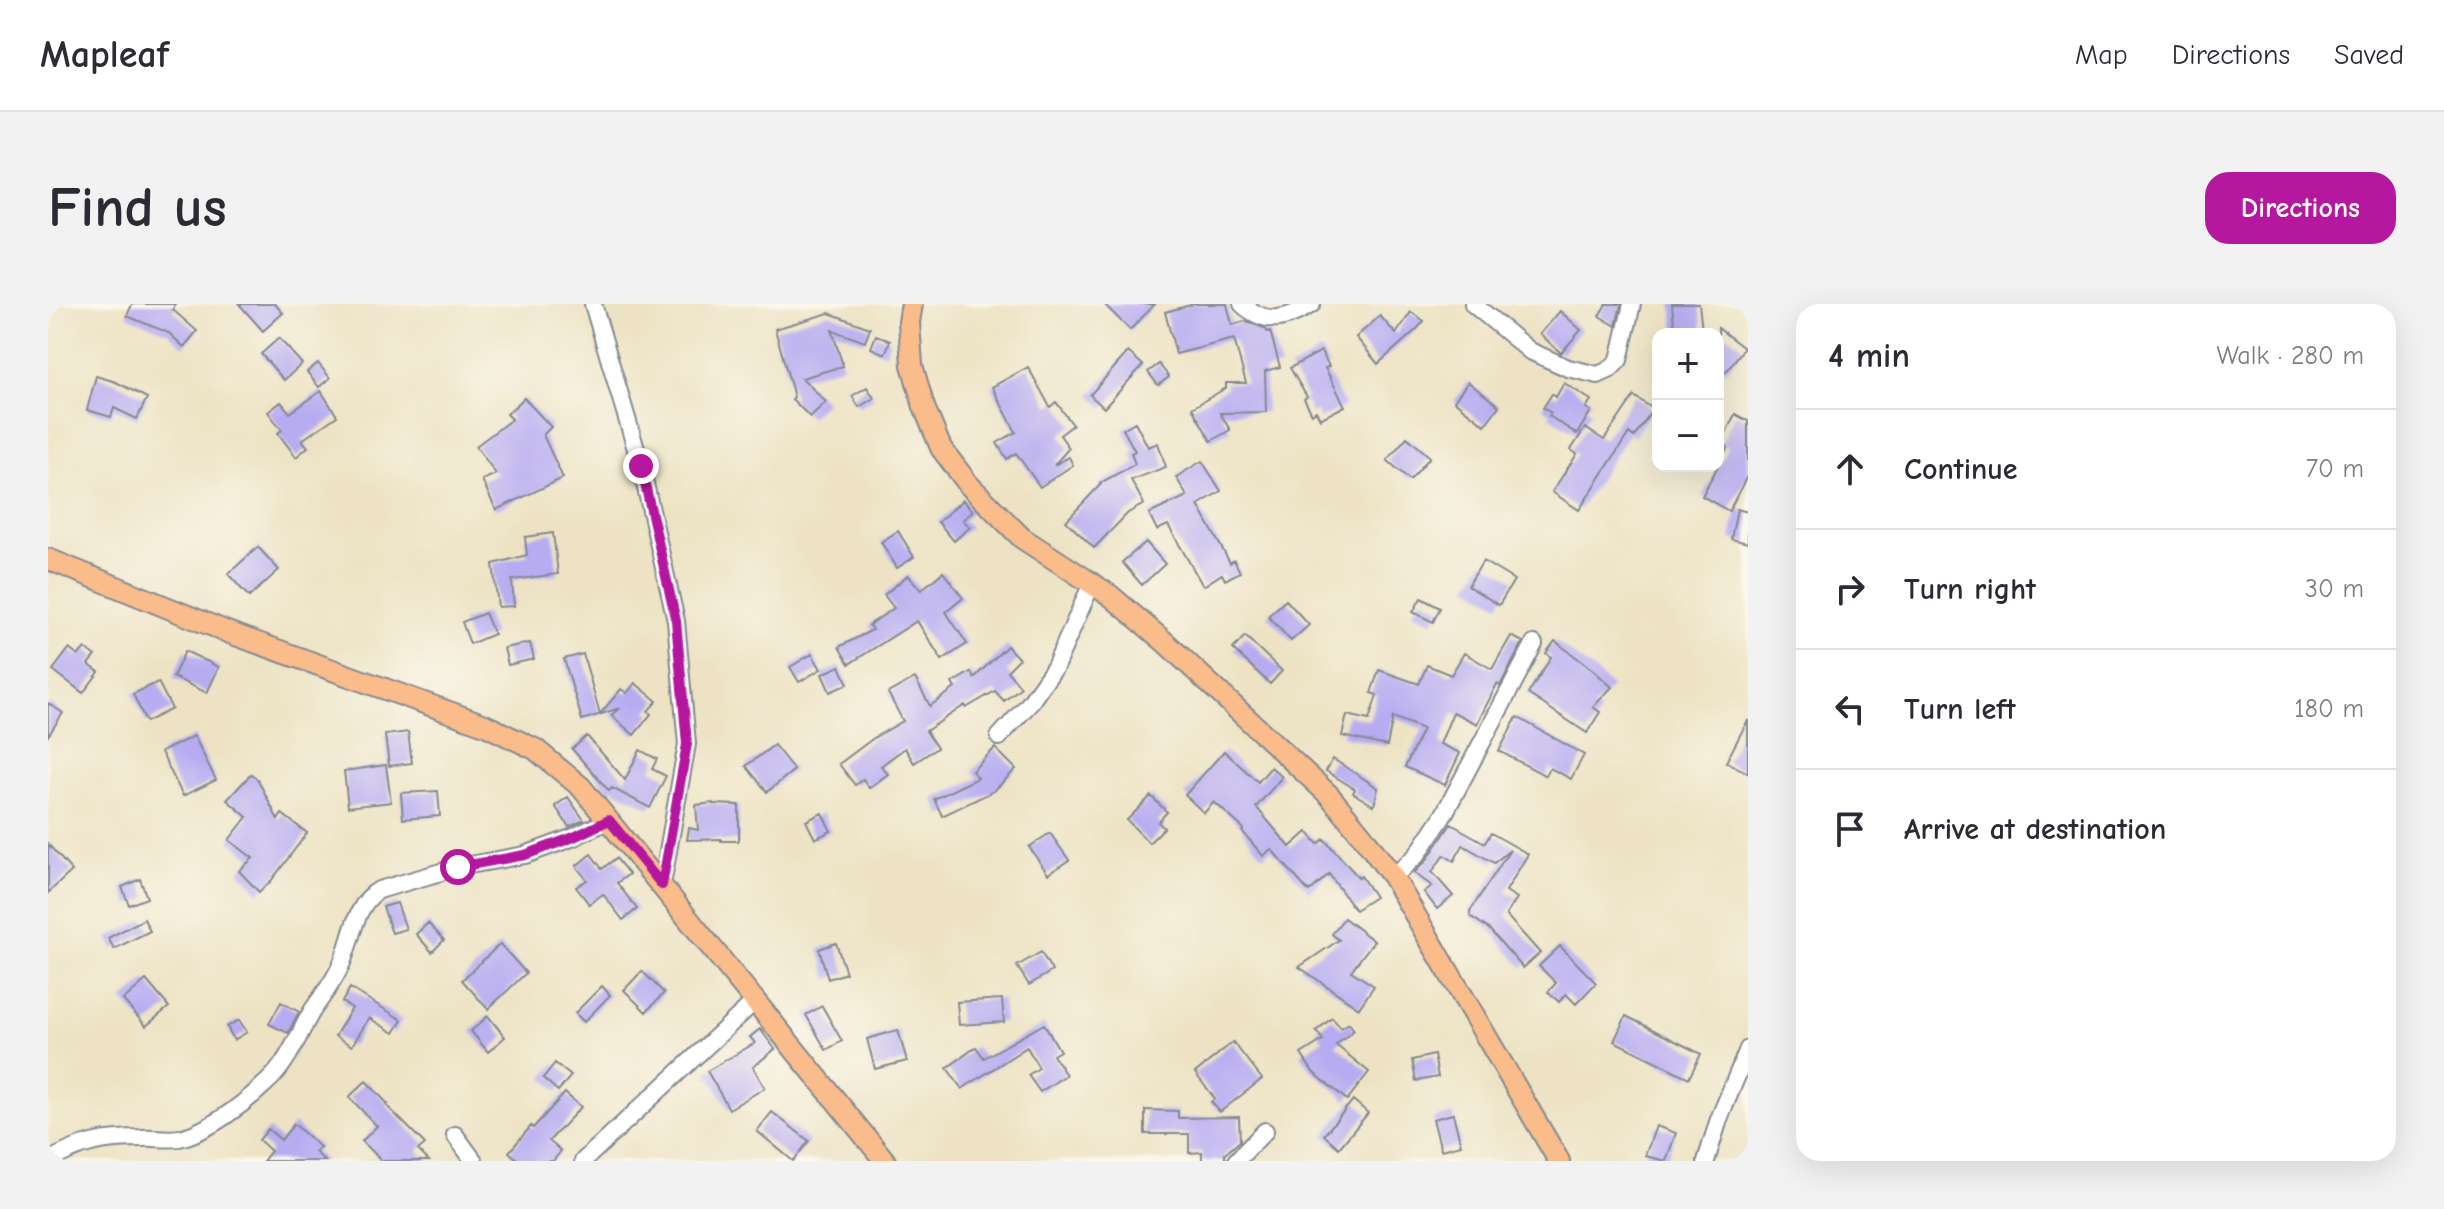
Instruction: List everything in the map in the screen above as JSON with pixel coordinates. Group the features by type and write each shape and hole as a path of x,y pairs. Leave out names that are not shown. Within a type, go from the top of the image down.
{"main road":[{"path":"912,304 909,322 912,365 924,407 941,448 969,485 1022,538 1111,596 1329,795 1393,877 1559,1161"},
{"path":"48,559 230,633 485,725 535,749 581,787 885,1161"}],"street":[{"path":"593,304 641,466 676,621 687,744 662,885"},
{"path":"1242,304 1253,313 1271,320 1295,315 1312,304"},
{"path":"1473,304 1530,351 1568,368 1598,375 1619,360 1632,304"},
{"path":"999,737 1029,704 1055,667 1092,583"},
{"path":"1393,877 1417,855 1443,816 1534,644"},
{"path":"49,1161 100,1139 175,1139 192,1134 220,1118 266,1083 280,1070 311,1013 336,976 369,896 379,890 458,867 525,855 609,820"},
{"path":"583,1161 755,1001"},
{"path":"1706,1161 1719,1119 1748,1049"},
{"path":"1236,1161 1265,1131"},
{"path":"455,1135 474,1161"}],"building":[{"path":"132,304 175,304 173,310 197,331 184,347 169,333 127,316"},
{"path":"239,304 275,304 283,313 263,331"},
{"path":"1104,304 1155,304 1130,330"},
{"path":"1194,304 1227,304 1232,325 1246,321 1270,331 1280,367 1265,371 1266,412 1220,413 1230,430 1211,441 1192,408 1226,388 1226,383 1246,383 1234,339 1176,354 1165,312"},
{"path":"1606,304 1621,304 1616,326 1599,316"},
{"path":"1672,304 1699,304 1702,328 1674,328"},
{"path":"1560,311 1581,330 1561,353 1540,334"},
{"path":"1411,312 1424,321 1378,364 1356,337 1380,316 1396,334"},
{"path":"829,313 870,328 865,342 832,330 843,366 802,378 826,402 810,417 792,399 794,397 775,329"},
{"path":"1724,333 1744,348 1726,372 1724,370"},
{"path":"876,335 890,341 885,354 871,348"},
{"path":"279,338 302,364 284,380 261,354"},
{"path":"1321,351 1329,366 1325,368 1345,406 1320,419 1316,411 1312,414 1304,399 1307,397 1290,368"},
{"path":"1128,352 1143,365 1104,408 1090,395"},
{"path":"318,363 330,378 319,387 307,372"},
{"path":"1159,364 1169,377 1158,385 1148,372"},
{"path":"1028,367 1050,407 1056,402 1073,425 1060,435 1069,448 1054,465 1069,457 1073,465 1040,487 1016,453 1007,459 997,443 1016,432 992,387"},
{"path":"96,376 116,382 147,398 137,419 114,408 111,417 87,410"},
{"path":"1468,382 1499,406 1485,425 1454,401"},
{"path":"1564,383 1591,400 1586,408 1591,411 1577,434 1549,416 1551,413 1543,408 1552,394 1556,397"},
{"path":"867,387 874,398 859,407 852,396"},
{"path":"321,391 337,416 302,440 308,447 296,457 278,433 282,430 268,412 281,402 290,413"},
{"path":"1634,396 1652,408 1634,437 1629,433 1579,510 1552,492 1577,454 1571,450 1585,428 1604,440"},
{"path":"524,398 551,427 543,435 563,478 496,510 482,480 496,474 476,446 512,419 507,414"},
{"path":"1735,414 1748,421 1748,474 1729,511 1702,496 1715,472 1724,472 1724,455 1728,447 1724,445 1724,437"},
{"path":"1135,422 1148,447 1158,443 1166,467 1131,480 1144,504 1128,513 1094,548 1066,521 1100,483 1135,464 1131,453 1135,451 1123,429"},
{"path":"1407,437 1430,457 1410,480 1387,460"},
{"path":"1202,461 1221,491 1198,505 1230,563 1234,560 1240,572 1225,580 1222,574 1203,586 1168,525 1157,530 1149,514 1187,496 1176,477"},
{"path":"963,500 973,511 963,520 970,527 954,541 938,522"},
{"path":"1737,509 1748,512 1748,543 1731,539"},
{"path":"898,531 914,557 897,568 881,542"},
{"path":"553,533 558,574 512,580 514,606 498,607 493,564 527,555 525,537"},
{"path":"1146,542 1165,564 1142,585 1122,562"},
{"path":"258,547 279,570 249,597 228,574"},
{"path":"1483,561 1514,580 1499,605 1468,586"},
{"path":"943,572 963,598 946,612 967,644 942,660 917,621 849,664 839,647 872,630 869,625 894,608 884,595 908,575 921,590"},
{"path":"1421,598 1440,608 1433,622 1413,612"},
{"path":"1286,600 1309,625 1291,641 1268,616"},
{"path":"485,613 494,634 470,644 462,622"},
{"path":"1245,636 1282,671 1270,684 1233,649"},
{"path":"1511,636 1523,642 1477,724 1453,712 1440,744 1460,753 1445,785 1405,767 1423,729 1393,717 1387,746 1342,736 1347,715 1369,720 1377,695 1371,693 1379,670 1419,684 1427,665 1451,675 1464,653 1492,669"},
{"path":"1555,641 1612,687 1593,707 1600,712 1587,733 1528,694 1551,657 1546,653"},
{"path":"530,643 534,659 508,665 504,648"},
{"path":"1007,646 1019,659 1007,671 1021,687 1004,701 995,691 966,708 965,705 926,731 937,748 914,763 905,748 881,766 888,774 869,788 863,779 855,785 839,764 903,721 888,693 915,678 930,706 955,688 952,683 971,672 974,678"},
{"path":"85,648 95,656 88,664 99,672 83,693 53,670 69,649 78,656"},
{"path":"185,651 219,667 207,693 173,677"},
{"path":"583,654 600,714 621,689 627,693 635,683 657,701 634,735 611,715 620,708 582,720 564,659"},
{"path":"812,654 821,669 799,682 790,667"},
{"path":"840,666 848,684 830,692 822,674"},
{"path":"158,682 172,709 146,722 133,694"},
{"path":"48,703 63,713 48,736"},
{"path":"1517,717 1584,755 1571,779 1550,768 1546,776 1499,751"},
{"path":"1748,720 1748,773 1726,762"},
{"path":"408,732 412,763 389,766 385,735"},
{"path":"194,736 216,780 183,796 161,752"},
{"path":"587,736 625,780 640,750 657,759 652,769 666,776 650,808 612,788 609,791 572,749"},
{"path":"774,745 794,770 767,792 746,766"},
{"path":"995,748 1016,769 994,791 942,816 934,799 978,778 972,771"},
{"path":"1224,751 1258,782 1271,767 1282,777 1256,807 1290,847 1307,832 1318,844 1324,839 1359,878 1361,876 1375,897 1355,910 1329,874 1309,892 1271,849 1263,856 1242,831 1244,829 1214,802 1204,813 1185,795"},
{"path":"1333,759 1378,788 1374,806 1353,793 1355,789 1326,771"},
{"path":"386,765 391,802 348,807 344,771"},
{"path":"251,774 258,780 278,820 282,814 307,833 259,892 239,871 253,858 229,840 247,817 227,800"},
{"path":"438,791 440,816 403,819 401,793"},
{"path":"1151,796 1167,812 1158,822 1164,828 1149,843 1127,820"},
{"path":"568,797 584,820 569,827 555,806"},
{"path":"696,805 739,805 739,841 687,840 689,828 698,830"},
{"path":"822,813 831,831 815,839 806,821"},
{"path":"1451,824 1485,843 1491,833 1528,854 1506,891 1517,898 1506,915 1540,953 1523,968 1489,929 1470,916 1470,911 1510,850 1494,863 1463,845 1454,861 1444,855 1432,872 1453,896 1437,909 1424,892 1432,886 1414,873"},
{"path":"1050,833 1069,860 1048,874 1029,847"},
{"path":"48,844 72,871 48,893"},
{"path":"591,854 602,869 616,858 629,874 617,883 637,909 623,920 603,894 589,904 576,887 587,880 576,866"},
{"path":"140,879 147,898 129,905 122,887"},
{"path":"397,903 406,929 392,933 383,907"},
{"path":"1344,918 1374,941 1351,971 1374,986 1359,1008 1299,967 1339,940 1332,934"},
{"path":"144,919 150,931 114,949 108,938"},
{"path":"428,923 444,940 432,952 416,934"},
{"path":"836,943 846,973 828,979 819,949"},
{"path":"500,944 526,973 488,1009 462,980"},
{"path":"1560,946 1596,983 1576,1004 1566,994 1559,1002 1548,992 1556,983 1539,966"},
{"path":"1041,952 1052,971 1029,985 1017,966"},
{"path":"642,971 664,993 646,1012 624,990"},
{"path":"146,980 169,1007 146,1026 123,1000"},
{"path":"602,986 610,995 584,1022 575,1013"},
{"path":"350,988 402,1020 394,1033 369,1018 352,1046 335,1036 352,1008 342,1002"},
{"path":"1002,999 1004,1022 959,1025 957,1002"},
{"path":"281,1002 299,1012 288,1033 269,1024"},
{"path":"822,1006 842,1041 826,1050 806,1015"},
{"path":"488,1016 505,1037 488,1052 471,1031"},
{"path":"1626,1016 1701,1054 1689,1078 1614,1041"},
{"path":"1332,1018 1341,1028 1349,1023 1354,1030 1336,1045 1369,1072 1347,1100 1313,1072 1301,1054 1323,1040 1316,1031"},
{"path":"239,1020 247,1032 234,1040 227,1027"},
{"path":"1044,1024 1060,1051 1053,1055 1066,1075 1040,1092 1028,1075 1039,1068 1027,1047 962,1089 947,1068 976,1047 984,1058"},
{"path":"760,1029 775,1049 753,1067 765,1088 729,1109 707,1071 755,1043 750,1037"},
{"path":"898,1030 907,1061 875,1069 867,1039"},
{"path":"1233,1042 1262,1079 1220,1112 1211,1102 1215,1099 1195,1073"},
{"path":"1434,1055 1438,1077 1416,1081 1412,1060"},
{"path":"555,1063 571,1076 558,1091 543,1078"},
{"path":"366,1081 425,1144 418,1150 429,1161 382,1161 362,1141 377,1126 349,1097"},
{"path":"565,1093 581,1107 549,1141 561,1151 553,1161 519,1161 509,1152"},
{"path":"1353,1100 1368,1113 1339,1148 1324,1135"},
{"path":"1145,1110 1178,1111 1178,1118 1239,1117 1240,1141 1225,1154 1225,1161 1202,1161 1202,1152 1189,1153 1189,1134 1145,1134"},
{"path":"772,1112 809,1141 793,1161 757,1131"},
{"path":"1453,1114 1461,1145 1441,1150 1433,1119"},
{"path":"294,1124 320,1147 315,1152 325,1161 263,1161 271,1151 259,1140 268,1129 281,1140"},
{"path":"1656,1126 1676,1133 1666,1161 1645,1156"}],"route":[{"path":"458,867 525,855 609,820 662,885 687,744 676,621 641,466"}]}
